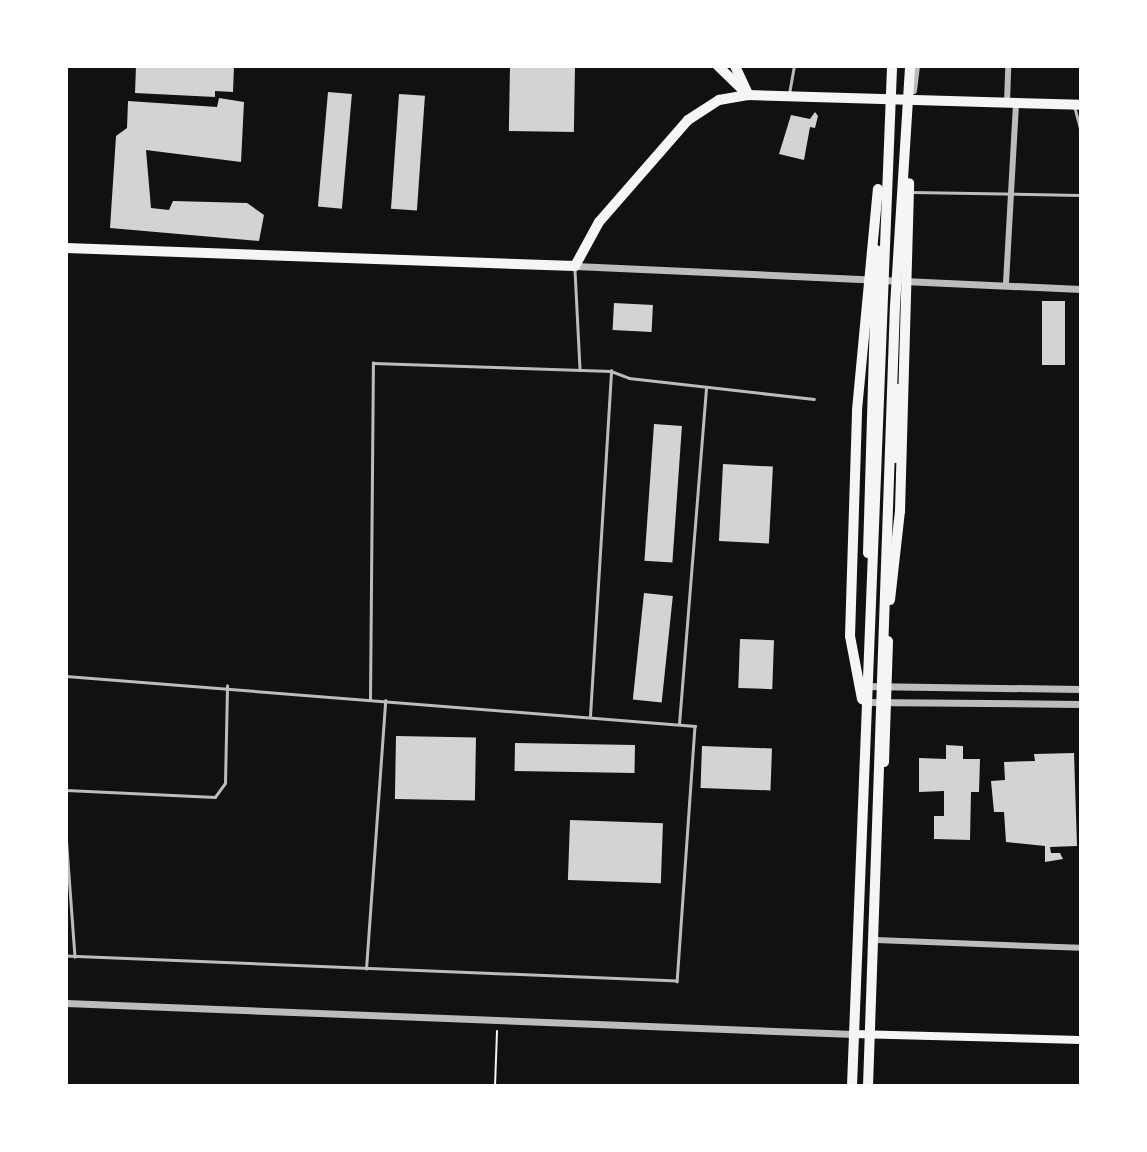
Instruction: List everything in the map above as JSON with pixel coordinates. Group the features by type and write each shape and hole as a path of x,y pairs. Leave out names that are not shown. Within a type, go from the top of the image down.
{"highway":[{"path":"863,702 850,636 860,344 889,66"},
{"path":"852,1086 889,66"},
{"path":"889,608 900,511 910,245 910,66"},
{"path":"870,1086 895,306 910,96"}],"main road":[{"path":"718,66 748,94"},
{"path":"735,66 748,94"},
{"path":"66,248 575,267 598,222 688,120 719,100 748,94 887,99 910,96 1077,105"},
{"path":"870,1086 910,96"},
{"path":"852,1086 875,278 887,99"},
{"path":"853,1034 873,1031 1080,1040"}],"street":[{"path":"887,99 889,66"},
{"path":"910,96 916,66"},
{"path":"1006,283 1012,103 1008,66"},
{"path":"575,267 1006,283 1080,289"},
{"path":"863,686 1080,689"},
{"path":"863,702 1080,704"},
{"path":"876,940 1080,948"},
{"path":"66,1003 853,1034"}],"lane":[{"path":"788,96 794,66"},
{"path":"1077,105 1080,127"},
{"path":"908,192 1080,195"},
{"path":"575,267 580,370"},
{"path":"370,700 373,363 611,371 629,378 814,399"},
{"path":"590,716 611,371"},
{"path":"679,724 706,388"},
{"path":"66,676 227,686 695,726 677,981 66,956"},
{"path":"66,790 215,797 225,783 227,686"},
{"path":"366,968 385,701"},
{"path":"66,834 75,957"}],"path":[{"path":"495,1086 497,1020"}],"building":[{"path":"136,66 234,66 233,92 215,91 215,97 135,93"},
{"path":"510,66 575,67 574,132 509,131"},
{"path":"328,92 352,94 342,209 318,207"},
{"path":"399,94 425,96 417,211 391,209"},
{"path":"219,98 244,102 241,162 146,150 151,208 169,210 173,201 247,203 264,215 259,241 110,228 116,136 127,128 128,101 217,107"},
{"path":"815,112 818,116 815,128 810,127 804,160 779,154 791,115 810,119"},
{"path":"1042,301 1065,301 1065,365 1042,365"},
{"path":"614,303 653,305 652,332 613,330"},
{"path":"654,424 682,426 672,563 644,561"},
{"path":"723,464 773,467 769,544 719,541"},
{"path":"644,593 673,596 662,702 633,699"},
{"path":"740,639 774,640 772,689 738,688"},
{"path":"396,736 476,737 475,800 395,799"},
{"path":"515,743 635,745 634,773 515,771"},
{"path":"946,745 963,746 963,759 980,759 979,792 971,792 970,840 934,839 934,816 944,816 944,791 919,792 919,758 946,759"},
{"path":"702,746 772,748 770,790 701,788"},
{"path":"1074,753 1077,846 1050,847 1051,853 1060,853 1063,859 1045,862 1045,846 1006,842 1004,812 994,812 991,781 1005,780 1004,762 1035,761 1034,754"},
{"path":"570,820 663,823 661,883 568,880"}]}
